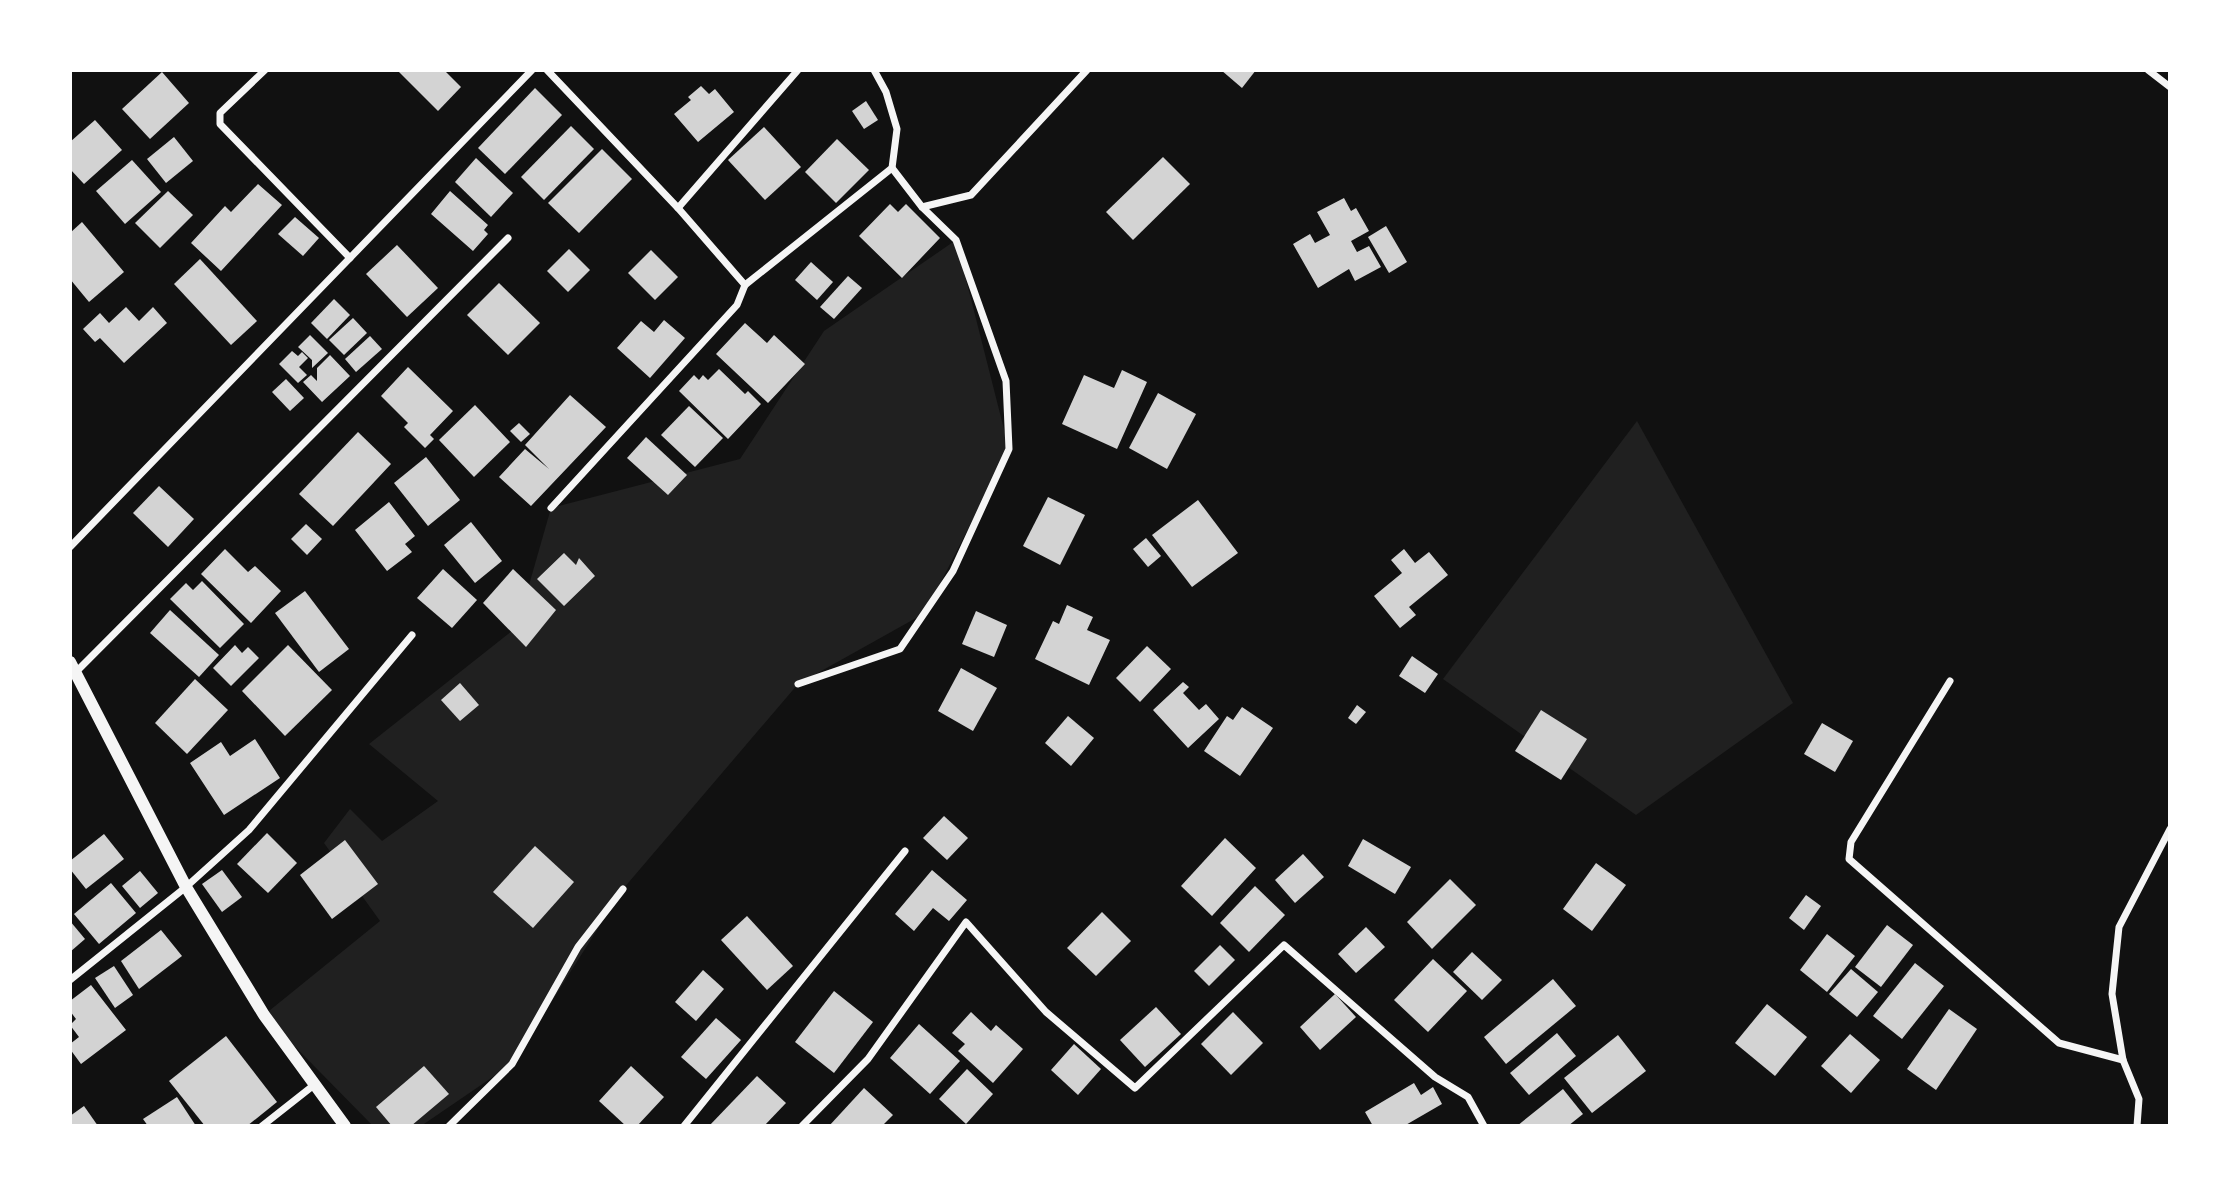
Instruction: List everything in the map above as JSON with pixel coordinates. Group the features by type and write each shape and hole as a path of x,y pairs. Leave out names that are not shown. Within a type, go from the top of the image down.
{"street":[{"path":"265,70 220,113 220,124 350,258"},
{"path":"70,547 532,70"},
{"path":"547,70 678,208 745,285"},
{"path":"678,208 798,70"},
{"path":"551,508 737,305 745,285 892,168 897,129 886,92 874,70"},
{"path":"922,207 971,195 1087,70"},
{"path":"2148,70 2170,87"},
{"path":"798,684 900,649 953,571 1009,449 1006,381 956,240 922,207 892,168"},
{"path":"345,1126 264,1014 186,887 73,667 508,238"},
{"path":"70,980 186,887 249,830 412,635"},
{"path":"1950,681 1851,842 1849,859 2059,1043 2123,1060"},
{"path":"2137,1126 2139,1099 2123,1060 2112,994 2119,927 2170,829"},
{"path":"684,1126 905,851"},
{"path":"449,1126 512,1065 578,947 623,889"},
{"path":"802,1126 868,1059 966,922 1046,1012 1135,1088 1284,944 1435,1077 1468,1097 1484,1126"},
{"path":"262,1126 314,1085"}],"shaded area":[{"path":"956,240 1009,449 925,613 798,684 623,889 512,1064 421,1126 373,1126 264,1015 380,921 324,843 350,809 382,841 438,801 369,744 517,627 551,508 740,459 824,331"},
{"path":"1637,421 1793,703 1636,815 1443,679"}],"building":[{"path":"397,70 444,70 461,87 438,111"},
{"path":"1221,70 1256,70 1242,88"},
{"path":"162,72 189,103 150,139 122,109"},
{"path":"701,86 709,94 715,89 734,112 698,142 674,114 691,100 688,97"},
{"path":"535,88 562,115 505,174 478,148"},
{"path":"866,101 878,120 864,129 852,111"},
{"path":"95,120 122,150 84,184 70,169 70,142"},
{"path":"571,126 594,149 544,200 521,177"},
{"path":"764,127 801,167 765,200 728,160"},
{"path":"174,137 193,161 166,183 147,159"},
{"path":"837,139 869,170 836,203 805,172"},
{"path":"602,149 632,179 579,233 548,203"},
{"path":"1163,157 1190,184 1133,240 1106,212"},
{"path":"476,158 513,193 491,217 455,182"},
{"path":"132,160 161,192 125,224 96,191"},
{"path":"258,184 282,205 221,271 191,243 225,206 231,212"},
{"path":"168,191 193,215 160,248 135,223"},
{"path":"450,191 488,225 484,230 488,234 473,251 431,214"},
{"path":"1344,198 1351,211 1356,208 1369,231 1351,241 1357,252 1369,246 1381,267 1355,281 1349,269 1318,288 1293,244 1310,234 1315,243 1330,235 1317,212"},
{"path":"890,204 898,212 906,204 940,238 902,278 859,236"},
{"path":"295,217 319,238 303,256 278,234"},
{"path":"82,222 124,272 89,302 70,279 70,233"},
{"path":"1386,226 1407,262 1389,273 1368,237"},
{"path":"397,245 438,288 407,317 366,274"},
{"path":"569,249 590,270 568,292 547,271"},
{"path":"651,250 678,277 655,300 628,273"},
{"path":"200,259 257,321 231,345 174,284"},
{"path":"811,262 833,282 817,300 795,280"},
{"path":"848,276 862,288 834,319 820,307"},
{"path":"499,283 540,323 508,355 467,315"},
{"path":"334,299 350,315 327,339 311,323"},
{"path":"126,307 139,321 153,307 167,323 124,363 100,338 95,342 83,329 100,313 109,323"},
{"path":"353,318 367,333 344,355 329,340"},
{"path":"664,320 685,338 650,378 617,348 641,321 654,332"},
{"path":"745,323 767,343 774,335 805,364 768,403 716,354"},
{"path":"310,335 328,353 312,368 312,360 298,347"},
{"path":"370,336 382,349 356,372 345,359"},
{"path":"292,351 298,356 302,352 308,358 299,367 307,375 298,383 279,364"},
{"path":"330,355 350,376 322,402 303,382 311,375 317,381 317,368"},
{"path":"408,367 453,411 430,435 434,439 425,448 404,427 408,423 381,396"},
{"path":"719,369 745,394 748,391 761,404 728,439 679,391 694,375 699,380 703,375 708,380"},
{"path":"1122,370 1147,382 1117,449 1062,424 1084,375 1114,388"},
{"path":"286,379 304,398 290,411 272,392"},
{"path":"1158,393 1196,414 1167,469 1129,448"},
{"path":"570,395 606,427 531,506 499,477 525,449 549,469 525,445"},
{"path":"475,405 510,442 474,477 439,440"},
{"path":"689,406 723,438 695,467 661,435"},
{"path":"519,423 530,434 521,442 510,431"},
{"path":"358,432 391,464 333,526 299,494"},
{"path":"646,437 687,475 668,495 627,458"},
{"path":"426,457 460,500 428,526 394,483"},
{"path":"159,486 194,519 168,547 133,513"},
{"path":"1048,497 1085,515 1060,565 1023,546"},
{"path":"1198,500 1238,553 1192,587 1152,535"},
{"path":"389,502 415,536 405,544 412,552 387,571 355,530"},
{"path":"471,522 502,561 475,583 444,545"},
{"path":"306,524 322,539 307,555 291,539"},
{"path":"1146,538 1161,556 1148,567 1133,549"},
{"path":"225,549 248,572 255,566 281,591 251,623 201,574"},
{"path":"1404,549 1415,563 1429,552 1448,575 1409,607 1416,615 1400,628 1374,596 1402,573 1391,560"},
{"path":"564,553 576,565 579,558 595,576 564,606 537,579"},
{"path":"443,569 477,600 452,628 417,598"},
{"path":"513,569 556,610 526,647 483,603"},
{"path":"202,581 244,624 220,648 170,599 186,583 193,590"},
{"path":"305,591 349,649 319,672 275,613"},
{"path":"1067,605 1093,617 1087,630 1110,640 1089,685 1035,659 1053,621 1059,624"},
{"path":"170,610 219,655 199,677 150,633"},
{"path":"976,611 1007,625 994,657 962,644"},
{"path":"235,645 242,653 248,647 259,658 231,686 213,668"},
{"path":"288,645 332,690 285,736 242,691"},
{"path":"1147,646 1171,669 1140,702 1116,678"},
{"path":"1412,656 1438,674 1425,693 1399,676"},
{"path":"961,668 997,688 973,731 938,711"},
{"path":"195,679 228,710 187,754 155,723"},
{"path":"1183,682 1189,687 1183,693 1199,710 1206,704 1219,719 1188,748 1153,710"},
{"path":"460,683 479,705 460,721 441,700"},
{"path":"1357,705 1366,712 1356,724 1348,718"},
{"path":"1242,707 1273,728 1240,776 1204,751 1227,716 1233,720"},
{"path":"1541,710 1587,739 1561,780 1515,751"},
{"path":"1068,716 1094,738 1071,766 1045,743"},
{"path":"1822,723 1853,741 1835,772 1804,754"},
{"path":"255,739 280,778 224,815 190,763 221,742 230,756"},
{"path":"944,816 968,838 947,860 923,838"},
{"path":"267,833 297,863 268,893 237,864"},
{"path":"104,834 124,859 86,889 70,869 70,861"},
{"path":"1225,838 1256,868 1212,916 1181,886"},
{"path":"1363,839 1411,867 1395,894 1348,866"},
{"path":"345,840 378,884 332,919 300,875"},
{"path":"535,846 574,882 533,928 493,892"},
{"path":"1303,854 1324,877 1295,903 1275,880"},
{"path":"1596,863 1626,885 1592,931 1563,909"},
{"path":"222,870 242,897 222,912 202,884"},
{"path":"932,870 967,900 949,921 933,908 914,931 895,914"},
{"path":"140,871 158,893 140,908 122,886"},
{"path":"1450,879 1476,905 1432,949 1407,922"},
{"path":"111,883 136,913 99,944 74,914"},
{"path":"1255,886 1285,915 1249,952 1220,923"},
{"path":"1806,895 1821,906 1804,930 1789,918"},
{"path":"1102,912 1131,941 1096,976 1067,948"},
{"path":"747,916 793,966 767,990 721,940"},
{"path":"70,921 85,939 70,952"},
{"path":"1887,925 1913,945 1881,987 1855,967"},
{"path":"1366,927 1385,947 1356,973 1338,954"},
{"path":"161,930 182,956 139,989 121,961"},
{"path":"1827,934 1855,956 1827,992 1800,970"},
{"path":"1220,945 1235,960 1209,986 1194,971"},
{"path":"1472,952 1502,980 1482,1000 1453,972"},
{"path":"1433,959 1467,991 1428,1032 1394,1000"},
{"path":"1915,963 1944,986 1902,1039 1873,1016"},
{"path":"114,966 133,995 115,1008 95,978"},
{"path":"1851,969 1878,992 1857,1017 1829,994"},
{"path":"703,970 724,989 696,1021 675,1002"},
{"path":"1553,979 1576,1006 1506,1064 1484,1037"},
{"path":"91,985 126,1030 81,1064 70,1049 70,1044 79,1037 70,1025 76,1019 70,1011 70,1001"},
{"path":"834,991 873,1022 834,1073 795,1042"},
{"path":"1335,994 1356,1017 1320,1050 1300,1027"},
{"path":"1767,1004 1807,1037 1775,1076 1735,1043"},
{"path":"1156,1007 1181,1034 1145,1067 1120,1040"},
{"path":"1949,1009 1977,1029 1936,1090 1907,1069"},
{"path":"971,1012 991,1031 996,1025 1023,1049 993,1083 958,1051 965,1044 952,1033"},
{"path":"1233,1012 1263,1043 1231,1075 1201,1044"},
{"path":"716,1018 741,1040 706,1079 681,1057"},
{"path":"919,1024 960,1061 930,1094 890,1058"},
{"path":"1557,1033 1576,1056 1529,1095 1510,1073"},
{"path":"1850,1034 1880,1060 1851,1093 1821,1066"},
{"path":"1618,1035 1646,1071 1592,1113 1564,1078"},
{"path":"226,1036 277,1102 247,1126 205,1126 169,1081"},
{"path":"1074,1044 1101,1069 1078,1095 1051,1070"},
{"path":"424,1066 449,1094 411,1126 392,1126 376,1107"},
{"path":"631,1066 664,1097 637,1126 626,1126 599,1101"},
{"path":"967,1069 993,1094 966,1124 939,1099"},
{"path":"757,1076 786,1103 764,1126 709,1126"},
{"path":"1414,1083 1421,1095 1433,1087 1442,1104 1404,1126 1373,1126 1365,1112"},
{"path":"864,1088 893,1115 882,1126 829,1126"},
{"path":"1563,1089 1583,1114 1568,1126 1517,1126"},
{"path":"177,1097 196,1126 148,1126 143,1119"},
{"path":"84,1106 98,1126 70,1126 70,1116"}]}
